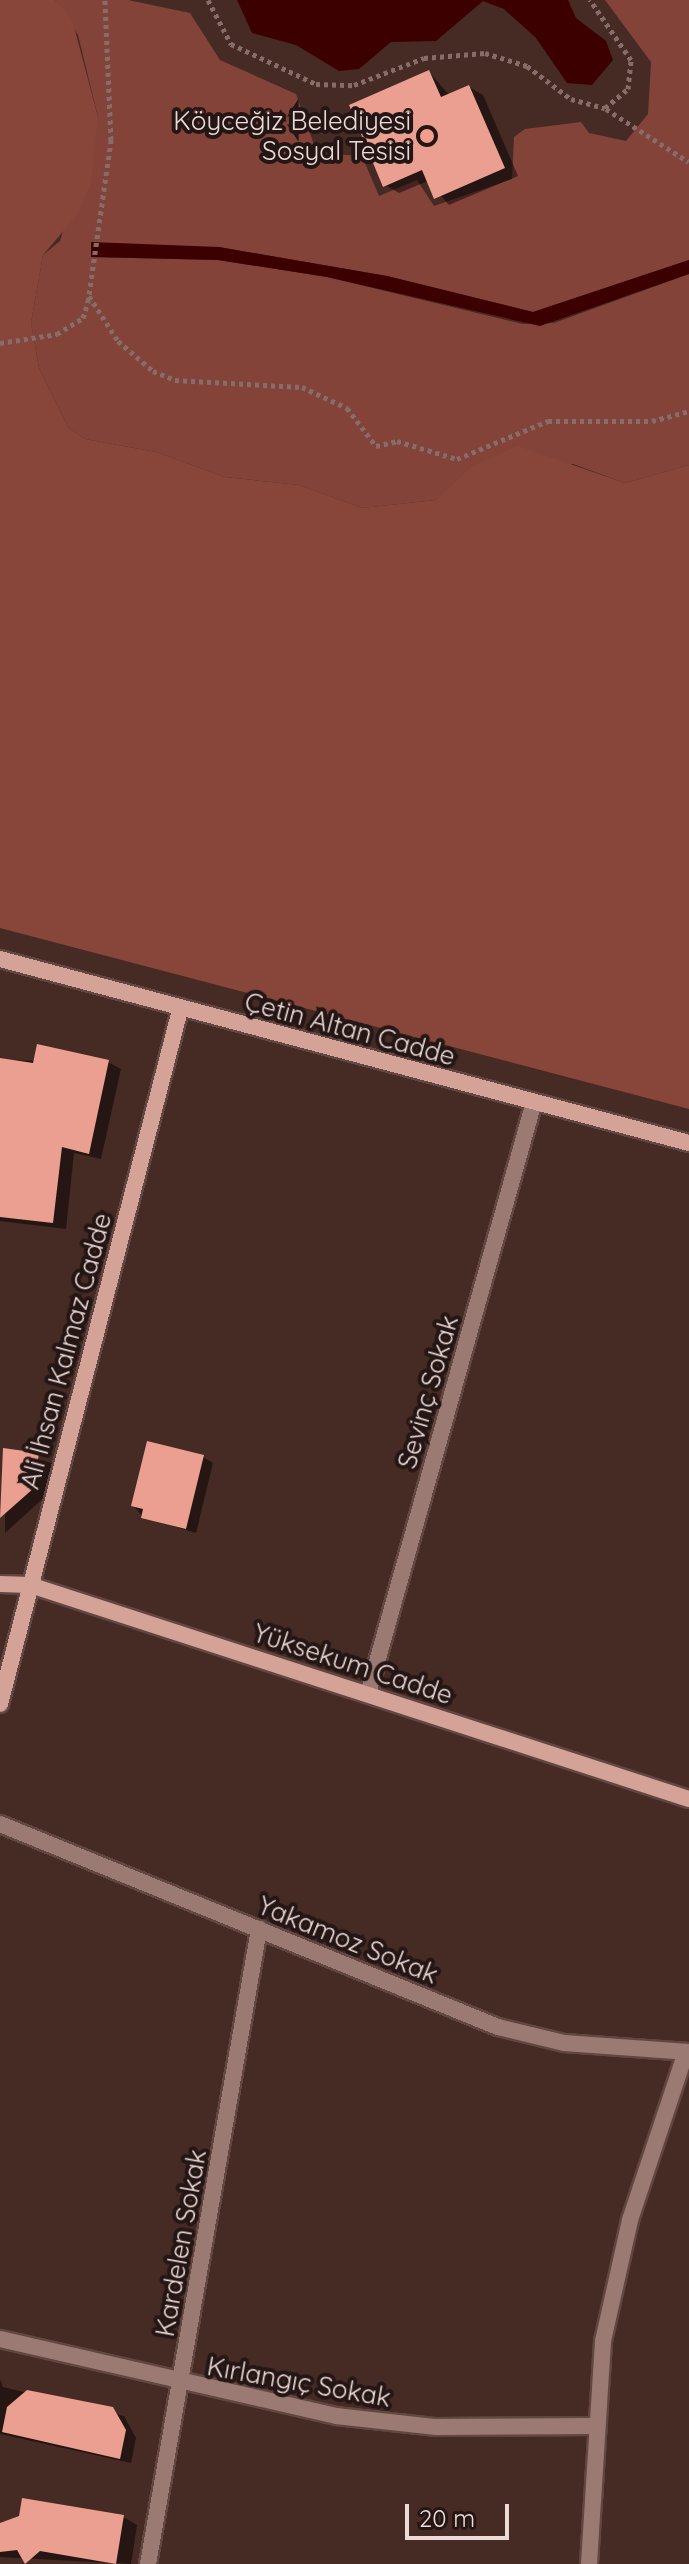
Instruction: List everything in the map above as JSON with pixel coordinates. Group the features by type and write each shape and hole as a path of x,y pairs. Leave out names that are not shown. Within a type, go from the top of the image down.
{"street":[{"name":"Çetin Altan Cadde","path":"0,959 180,1010 689,1143"},
{"name":"Ali İhsan Kalmaz Cadde","path":"0,1704 180,1010"},
{"name":"Sevinç Sokak","path":"368,1694 534,1102"},
{"name":"Yüksekum Cadde","path":"0,1584 30,1585 689,1799"},
{"name":"Yakamoz Sokak","path":"0,1824 529,2036 688,2052"},
{"name":"Kardelen Sokak","path":"148,2564 259,1929"},
{"path":"589,2564 595,2426 603,2341 630,2220 688,2052"},
{"name":"Kırlangıç Sokak","path":"0,2339 181,2384 395,2424 595,2426"}],"path":[{"path":"0,343 70,328 83,318 89,296 112,126 105,0"},
{"path":"208,0 231,44 316,84 354,85 424,58 485,53 527,66 571,99 605,108 689,162"},
{"path":"590,0 631,60 628,89 605,108"},
{"path":"89,296 118,341 153,371 175,380 302,387 347,408 376,446 397,441 457,459 548,421 652,421 689,411"}],"shaded area":[{"path":"0,0 55,0 72,19 98,117 91,183 77,215 43,255 31,323 39,368 68,427 85,439 156,452 225,477 299,485 362,508 436,500 472,466 518,446 625,483 689,465 689,1109 0,928"},
{"path":"55,0 128,0 190,13 220,60 296,94 317,153 362,156 379,196 417,180 434,206 512,179 514,137 525,129 581,122 589,133 626,141 648,114 651,62 605,0 689,0 689,260 533,312 387,276 219,247 92,257 218,260 327,277 523,324 554,323 689,274 689,465 625,483 573,464 452,487 436,500 362,508 299,485 225,477 156,452 85,439 68,427 39,368 31,323 43,255 60,241 98,117 78,35"},
{"path":"237,0 568,0 576,18 606,41 613,60 592,85 567,83 536,38 504,9 483,1 436,41 391,42 359,69 339,71 296,45 252,33"},
{"path":"91,242 219,247 387,276 533,312 689,260 689,274 540,326 327,277 218,260 91,257"}],"building":[{"name":"Köyceğiz Belediyesi Sosyal Tesisi","path":"429,70 441,97 469,85 505,168 434,199 422,170 383,187 349,105"},
{"path":"37,1044 109,1060 89,1154 62,1147 53,1223 0,1217 0,1058 33,1063"},
{"path":"147,1441 204,1455 186,1529 141,1518 143,1509 131,1506"},
{"path":"3,1448 39,1453 34,1488 0,1518"},
{"path":"27,2390 113,2407 126,2430 120,2459 2,2432 7,2407"},
{"path":"22,2498 124,2515 116,2564 40,2551 25,2564 17,2550 0,2552 0,2523 19,2516"}],"place":[{"name":"Köyceğiz Belediyesi Sosyal Tesisi","path":"427,136"}]}
